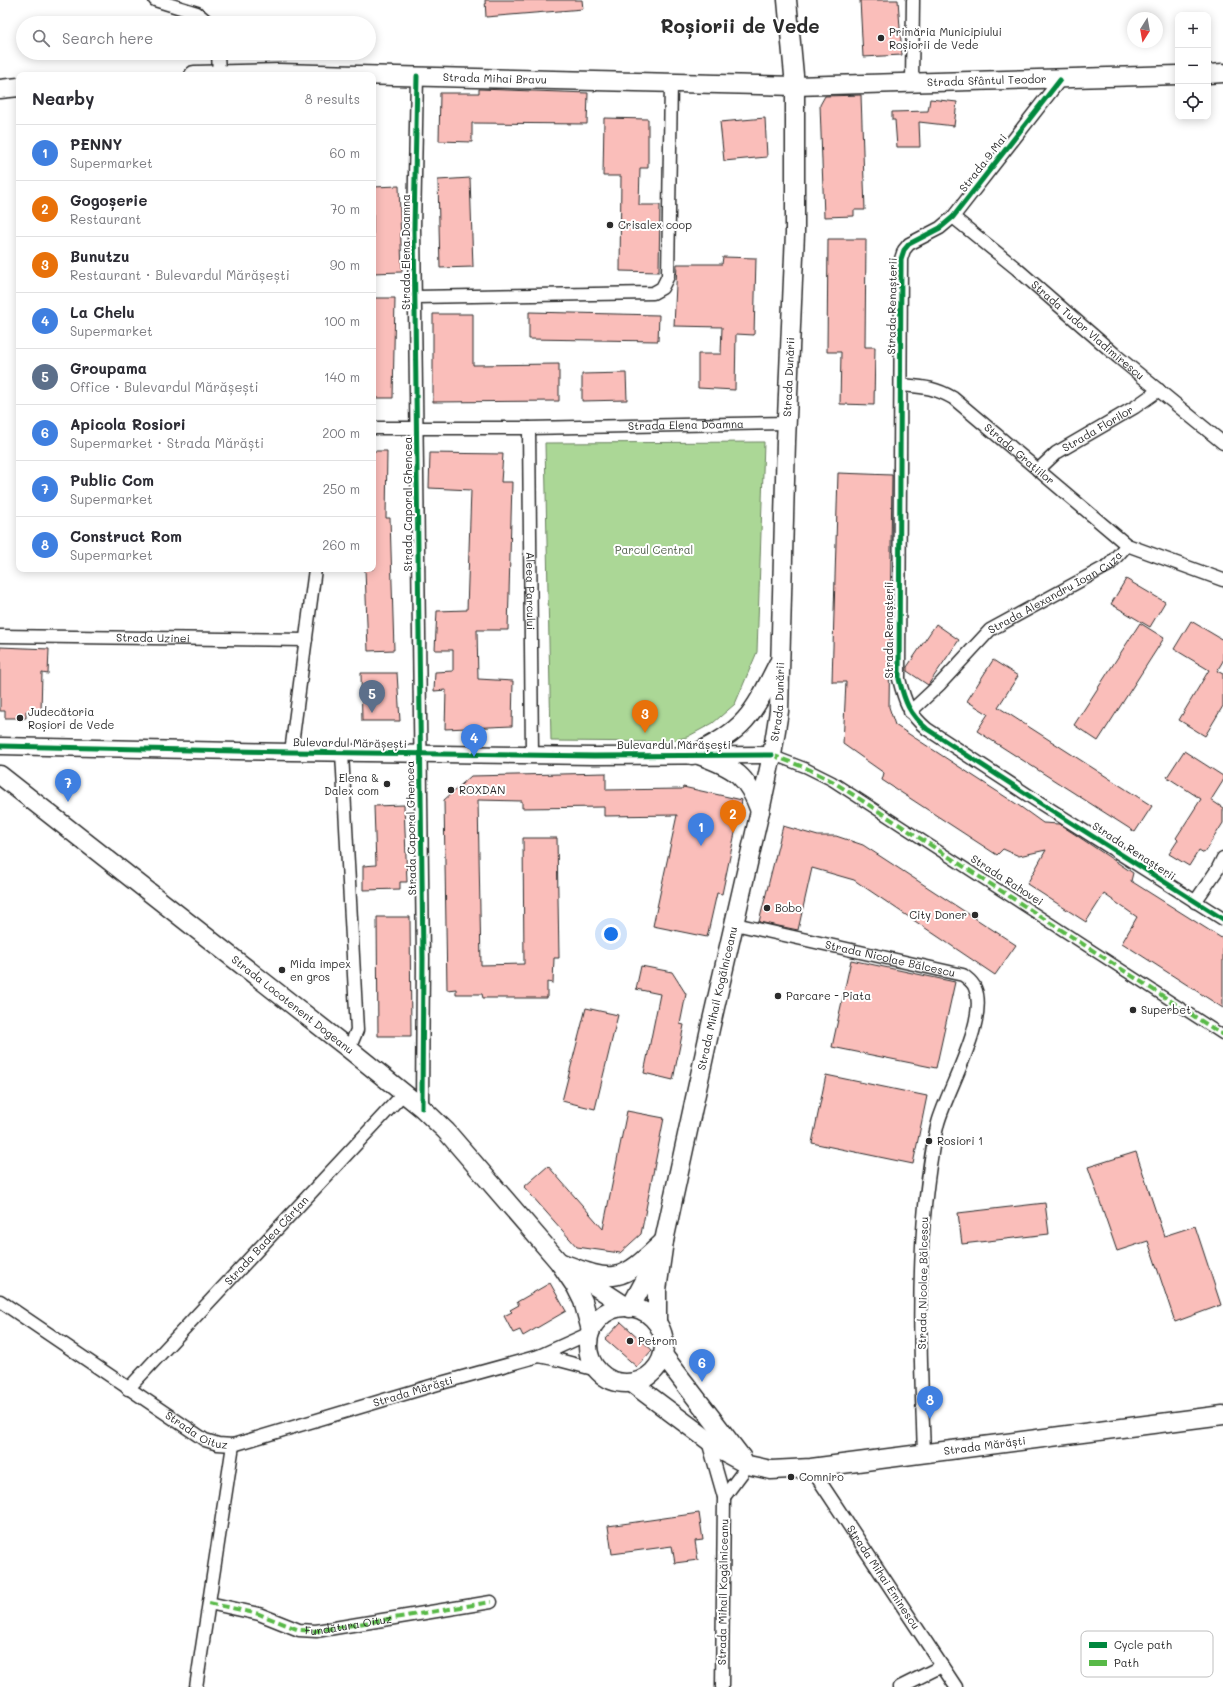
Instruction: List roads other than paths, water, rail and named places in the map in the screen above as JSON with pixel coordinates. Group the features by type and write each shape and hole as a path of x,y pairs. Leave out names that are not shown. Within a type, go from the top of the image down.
{"main road":[{"name":"Strada Dunării","path":"772,755 779,710 787,423 795,239 795,86 787,0"},
{"path":"1211,74 1223,73"},
{"name":"Strada Mihai Bravu","path":"376,75 795,86"},
{"name":"Strada Sfântul Teodor","path":"795,86 1060,80 1175,75"},
{"path":"0,89 16,87"},
{"path":"695,755 713,746 741,726 754,710 781,660"},
{"path":"695,755 728,766 739,774 752,790 760,811"},
{"name":"Strada Mihail Kogălniceanu","path":"657,1322 657,1290 664,1241 708,1037 735,924 772,755"},
{"name":"Strada Locotenent Dogeanu","path":"0,775 422,1108 446,1131 559,1262 576,1287 583,1301 590,1332"},
{"path":"559,1262 595,1275 608,1277 622,1275 633,1270 664,1241"},
{"name":"Strada Mihail Kogălniceanu","path":"629,1308 654,1267 664,1241"},
{"name":"Strada Locotenent Dogeanu","path":"559,1262 629,1308"},
{"path":"616,1309 638,1309 648,1314 657,1322 663,1338 663,1355 659,1365 652,1374 643,1380 632,1383 619,1383 607,1379 591,1362 588,1351 590,1332 597,1321 605,1313 616,1309"},
{"path":"663,1355 748,1465"},
{"name":"Strada Mărăști","path":"632,1383 733,1458 748,1465 771,1470 811,1468 1223,1416"}],"street":[{"path":"155,0 197,13 201,16"},
{"path":"912,0 912,83"},
{"path":"218,60 219,72"},
{"name":"Strada Elena Doamna","path":"417,76 414,228 417,428"},
{"name":"Strada 9 Mai","path":"909,244 940,228 954,217 1060,80"},
{"path":"416,297 652,293 662,288 668,276 671,83"},
{"name":"Strada Tudor Vladimirescu","path":"954,217 1017,269 1118,357 1223,443"},
{"name":"Strada Renașterii","path":"909,244 904,250 901,259 902,385 898,668 899,680 910,712 927,729 1223,919"},
{"name":"Strada Grațiilor","path":"902,385 940,390 953,398 1127,545"},
{"name":"Strada Florilor","path":"1038,470 1056,453 1135,407 1159,390"},
{"name":"Strada Elena Doamna","path":"376,428 529,428 787,423"},
{"name":"Strada Caporal Ghencea","path":"417,428 423,958 422,1108"},
{"name":"Aleea Parcului","path":"529,428 532,754"},
{"name":"Strada Alexandru Ioan Cuza","path":"910,712 940,684 990,630 1109,565 1127,545 1223,580"},
{"path":"292,752 315,572"},
{"name":"Strada Uzinei","path":"0,636 306,640"},
{"name":"Bulevardul Mărășești","path":"0,746 420,754 532,754 594,756 772,755"},
{"path":"342,753 357,1030 349,1049"},
{"name":"Strada Rahovei","path":"772,755 806,768 832,781 1223,1034"},
{"path":"1195,902 1217,870 1223,858"},
{"name":"Strada Nicolae Bălcescu","path":"735,924 963,975 971,981 975,988 978,1002 974,1032 938,1122 927,1188 921,1264 921,1365 924,1453"},
{"name":"Strada Badea Cârțan","path":"128,1389 404,1093"},
{"name":"Strada Oituz","path":"0,1301 205,1440 218,1444 233,1445 196,1687"},
{"name":"Strada Mărăști","path":"233,1445 539,1356 590,1332"},
{"path":"539,1356 597,1370"},
{"name":"Strada Mihail Kogălniceanu","path":"708,1440 724,1497 722,1687"},
{"path":"724,1497 748,1465"},
{"name":"Strada Mihai Eminescu","path":"811,1468 956,1687"},
{"name":"Fundătura Oituz","path":"209,1603 260,1614 299,1630 316,1631 491,1602"},
{"path":"900,1687 942,1666"}],"place":[{"name":"Primăria Municipiului Roșiorii de Vede","path":"881,38"},
{"name":"Crisalex coop","path":"610,225"},
{"name":"Groupama","path":"372,713"},
{"name":"Judecătoria Roșiori de Vede","path":"20,718"},
{"name":"Bunutzu","path":"645,733"},
{"name":"La Chelu","path":"474,757"},
{"name":"Elena & Dalex com","path":"387,784"},
{"name":"ROXDAN","path":"451,790"},
{"name":"Public Com","path":"68,802"},
{"name":"Gogoșerie","path":"733,833"},
{"name":"PENNY","path":"701,846"},
{"name":"Bobo","path":"767,908"},
{"name":"City Doner","path":"975,915"},
{"name":"Mida impex en gros","path":"282,970"},
{"name":"Parcare - Piata","path":"778,996"},
{"name":"Superbet","path":"1133,1010"},
{"name":"Rosiori 1","path":"929,1141"},
{"name":"Petrom","path":"630,1341"},
{"name":"Apicola Rosiori","path":"702,1382"},
{"name":"Construct Rom","path":"930,1419"},
{"name":"Comniro","path":"791,1477"}],"district":[{"name":"Roșiorii de Vede","path":"740,26"}],"park label":[{"name":"Parcul Central","path":"654,550"}]}
